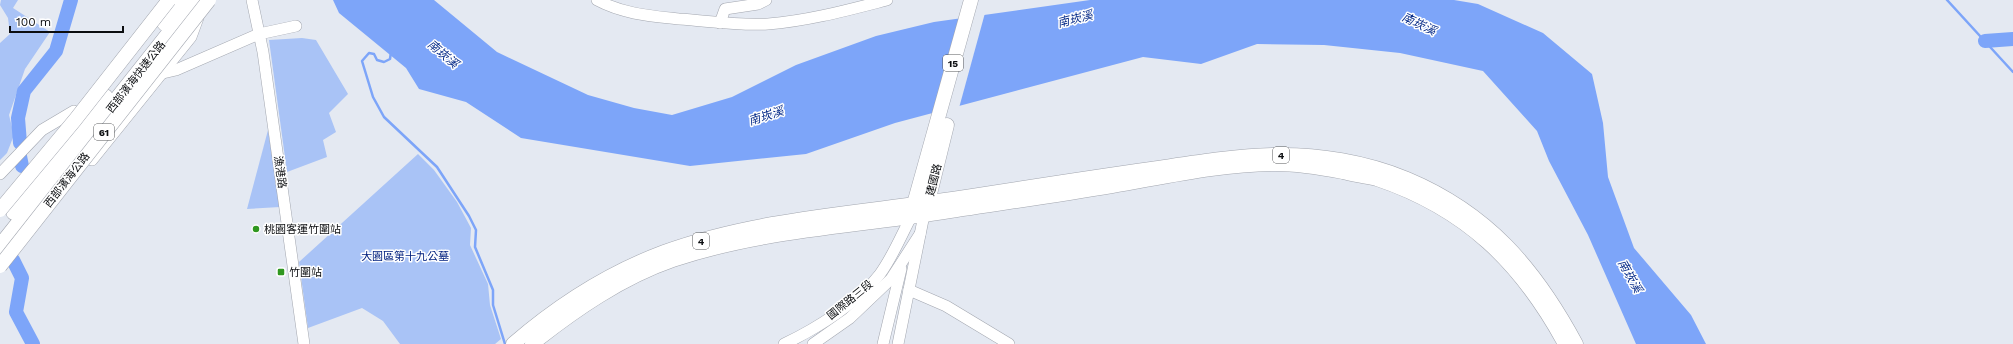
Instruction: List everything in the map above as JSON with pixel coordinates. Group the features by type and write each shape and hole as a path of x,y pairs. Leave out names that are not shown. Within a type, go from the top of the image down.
{"highway":[{"name":"西部濱海快速公路","path":"0,230 182,0"},
{"name":"西部濱海快速公路","path":"0,247 196,0"}],"main road":[{"path":"0,210 75,120 169,0"},
{"name":"西部濱海公路","path":"0,266 209,0"},
{"name":"建國路","path":"919,210 971,0"},
{"name":"4","path":"532,344 573,312 608,290 671,261 745,240 1231,158 1276,155 1337,160 1369,167 1406,179 1465,209 1506,243 1526,267 1560,314 1576,344"},
{"name":"4","path":"513,344 564,304 610,276 662,253 728,233 785,222 919,210 1215,169 1275,164 1347,173 1375,179 1421,197 1457,217 1500,252 1524,279 1552,320 1565,344"}],"street":[{"path":"0,200 148,22 174,0"},
{"path":"0,272 191,37 205,0"},
{"name":"漁港路","path":"252,0 260,34 304,344"},
{"path":"597,0 611,7 639,15 720,23 767,24 820,17 887,0"},
{"path":"720,23 725,9 758,4 766,0"},
{"path":"163,73 176,70 260,34 296,26"},
{"path":"0,174 42,130 74,111"},
{"path":"883,344 903,262 919,210"},
{"name":"建國路","path":"898,344 920,234 919,210"},
{"name":"國際路三段","path":"784,344 834,315 870,285 880,274 919,210"},
{"name":"國際路三段","path":"813,344 838,328 866,305 891,279 920,234"},
{"path":"908,290 946,306 1009,344"}],"green space":[{"path":"1,0 18,0 13,8 50,32 25,69 9,115 14,135 7,153 0,160 0,43 10,34 8,18 0,5"},
{"path":"302,38 316,40 348,94 329,113 336,132 323,140 327,157 287,172 269,40"},
{"path":"268,130 280,207 247,209"},
{"name":"大園區第十九公墓","path":"418,154 434,170 457,202 471,228 470,245 488,284 490,305 501,339 495,344 400,344 383,321 362,308 308,328 299,262"}],"water":[{"name":"南崁溪","path":"333,0 434,0 497,52 588,95 634,108 672,115 732,97 796,65 876,36 934,22 1090,0 1454,0 1478,4 1543,33 1592,74 1603,123 1608,177 1634,248 1691,315 1706,344 1636,344 1588,235 1549,161 1537,131 1483,71 1400,53 1324,45 1257,44 1201,64 1143,57 895,123 806,154 690,166 521,138 466,102 419,89 406,68 339,13"}],"pier":[{"path":"985,13 959,108 934,115 960,16"}],"waterway":[{"path":"20,143 18,118 24,91 56,51 71,0"},
{"path":"1947,0 2013,72"},
{"path":"1985,41 2013,39"},
{"path":"391,52 390,59 384,62 377,60 374,54 369,53 362,61 373,97 384,117 437,167 469,216 476,230 475,247 493,290 493,305 505,344"},
{"path":"20,156 22,166"},
{"path":"13,260 22,278 16,312 33,344"}],"place":[{"name":"桃園客運竹圍站","path":"256,229"},
{"name":"竹圍站","path":"281,272"}]}
